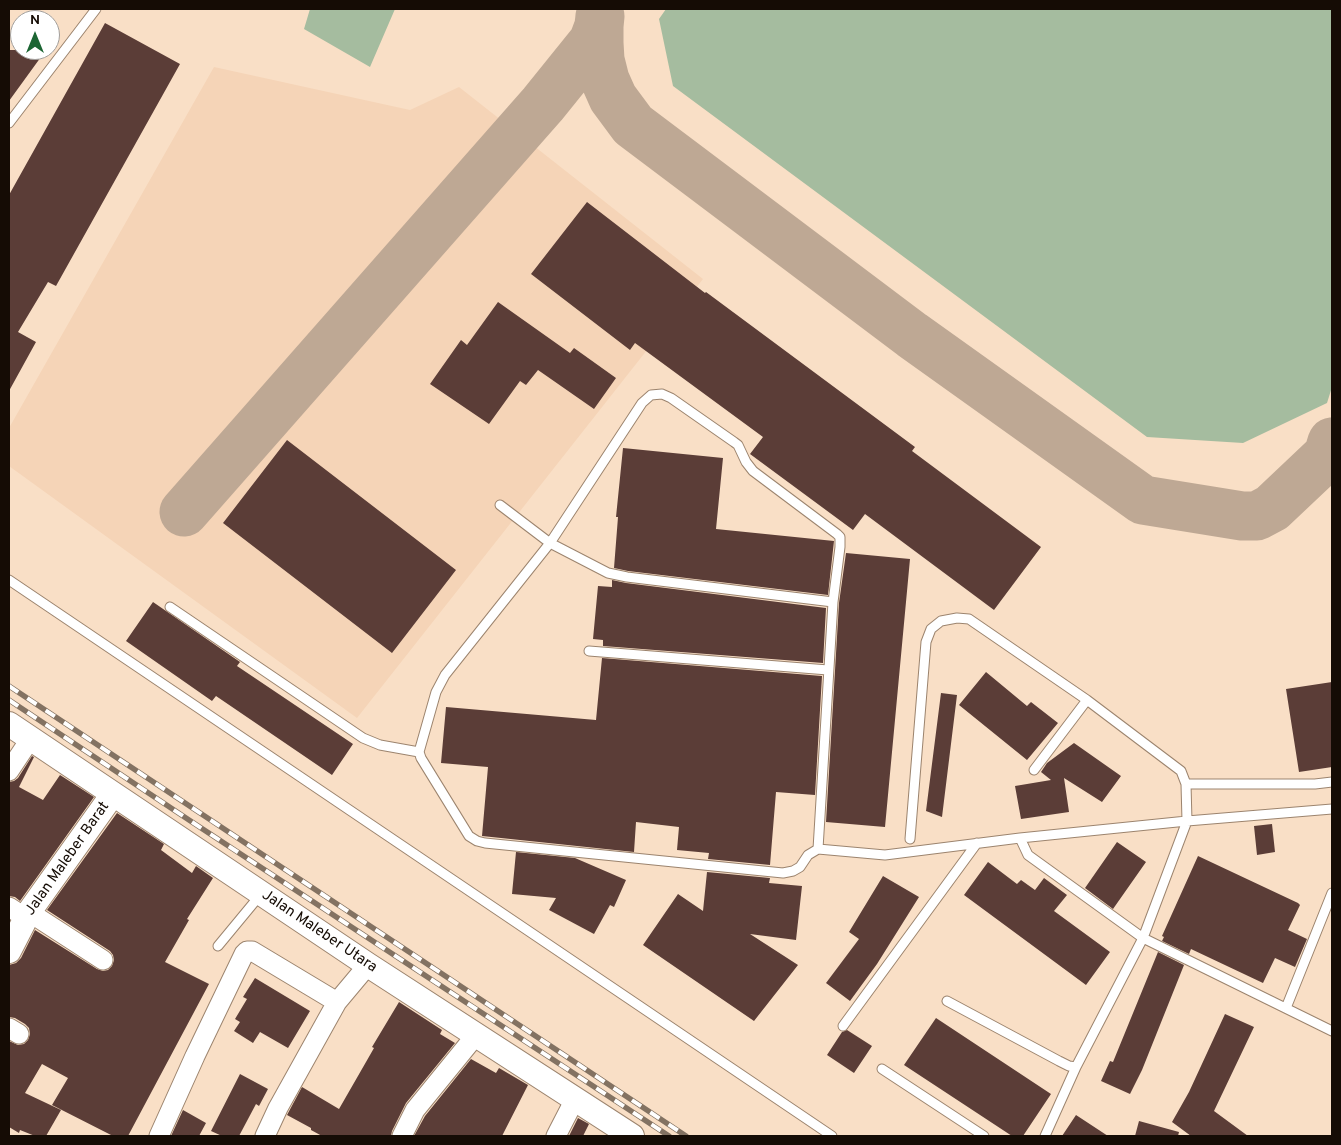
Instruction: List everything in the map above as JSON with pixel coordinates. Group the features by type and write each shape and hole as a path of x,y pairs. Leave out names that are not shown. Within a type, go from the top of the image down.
{"street":[{"name":"Jalan Maleber Utara","path":"9,724 368,965 632,1136"},
{"path":"9,771 30,738"},
{"name":"Jalan Maleber Barat","path":"9,951 21,912 113,794"},
{"path":"21,912 103,960"},
{"path":"159,1136 244,954 252,951 337,1002"},
{"path":"265,1136 278,1108 337,1002 368,965"},
{"path":"402,1136 415,1110 476,1035"},
{"path":"556,1136 575,1099"}],"lane":[{"path":"9,124 96,9"},
{"path":"818,849 828,670 840,537 753,471 746,462 738,445 671,398 662,394 651,395 642,403 550,543 445,675 436,692 419,752 420,758 469,836 477,841 783,873 793,872 800,867 808,856 818,849 885,855 1020,838 1332,809"},
{"path":"500,505 550,543 608,573 627,577 833,602"},
{"path":"9,580 832,1136"},
{"path":"170,607 363,738 396,749 419,752"},
{"path":"910,839 926,642 931,629 941,621 957,618 969,619 1087,700 1181,771 1186,784 1187,821 1143,938 1076,1067 1045,1136"},
{"path":"589,651 828,670"},
{"path":"1034,770 1087,700"},
{"path":"1186,784 1315,784 1332,782"},
{"path":"1020,838 1028,855 1143,938 1286,1008 1331,1027"},
{"path":"843,1026 977,843"},
{"path":"1286,1008 1329,911 1332,893"},
{"path":"218,946 261,894"},
{"path":"947,1001 1058,1061 1076,1067"},
{"path":"882,1068 984,1136"}],"shaded area":[{"path":"214,67 410,110 459,87 703,279 357,718 9,466 9,428"}],"green space":[{"path":"310,9 395,9 370,67 304,29"},
{"path":"666,9 1332,9 1332,387 1327,403 1243,443 1147,437 673,86 659,19"}],"building":[{"path":"105,23 180,64 56,286 48,282 18,332 36,342 9,391 9,195"},
{"path":"10,50 10,60 39,60 9,101"},
{"path":"587,202 705,293 915,447 912,451 1041,547 994,610 865,514 853,530 750,454 763,437 635,343 630,350 531,274"},
{"path":"498,302 570,353 574,348 616,378 594,409 538,370 526,385 520,381 489,424 430,384 461,340 467,345"},
{"path":"287,440 456,570 392,653 223,523"},
{"path":"623,448 723,458 716,529 834,541 828,595 614,568 618,517 616,517"},
{"path":"846,553 910,559 885,827 826,822 839,603"},
{"path":"612,580 826,608 823,663 603,646 603,640 593,639 598,586 612,587"},
{"path":"153,602 240,662 237,666 353,744 332,775 216,696 212,701 126,641"},
{"path":"602,658 822,676 815,795 776,792 770,865 708,859 709,853 677,850 679,827 636,822 634,852 482,836 488,767 441,763 446,707 596,720"},
{"path":"986,672 1027,706 1031,702 1058,723 1027,760 959,705"},
{"path":"1332,682 1332,767 1299,772 1286,689"},
{"path":"941,693 957,695 942,817 926,811"},
{"path":"1074,743 1121,776 1102,802 1064,778 1069,812 1021,819 1015,786 1051,780 1041,772 1047,763"},
{"path":"32,756 34,757 19,787 43,800 60,775 94,797 20,901 15,897 9,896 9,782 18,778"},
{"path":"117,813 164,844 161,850 192,873 196,866 213,878 187,919 189,920 165,962 209,984 128,1136 113,1136 52,1105 68,1078 42,1064 25,1093 61,1110 46,1136 35,1136 20,1130 19,1133 9,1127 9,1041 18,1045 24,1044 30,1034 29,1028 25,1024 9,1017 9,965 16,963 21,958 35,930 97,969 108,970 112,966 114,960 110,951 47,910"},
{"path":"1272,824 1275,852 1257,855 1254,826"},
{"path":"1117,842 1146,862 1113,909 1085,888"},
{"path":"516,852 575,858 626,880 614,907 610,905 594,934 549,910 556,898 512,894"},
{"path":"1198,856 1300,905 1288,930 1307,939 1295,967 1275,958 1263,983 1191,949 1189,954 1162,941 1164,937 1162,936"},
{"path":"988,862 1017,884 1021,880 1035,890 1044,878 1067,895 1054,911 1110,952 1086,985 964,895"},
{"path":"707,872 770,878 769,883 802,886 796,940 750,934 798,965 754,1021 643,945 678,894 703,911"},
{"path":"883,876 919,897 877,964 850,1001 826,983 859,939 849,932"},
{"path":"1158,952 1184,965 1142,1070 1130,1094 1101,1081 1110,1061 1113,1062"},
{"path":"255,978 310,1011 288,1048 260,1032 253,1043 234,1031 240,1022 235,1019 247,999 243,997"},
{"path":"399,1002 442,1030 440,1034 455,1043 406,1103 391,1136 322,1136 287,1115 302,1087 339,1109 374,1048 372,1047"},
{"path":"1225,1014 1254,1027 1214,1111 1248,1136 1191,1136 1172,1122 1189,1092"},
{"path":"936,1018 1051,1094 1023,1136 1012,1136 904,1065"},
{"path":"847,1030 872,1046 854,1073 827,1055 842,1032"},
{"path":"471,1059 496,1073 499,1068 528,1085 502,1136 414,1136 425,1116"},
{"path":"240,1074 268,1089 259,1106 256,1104 239,1136 222,1136 211,1131"},
{"path":"183,1110 206,1123 199,1136 171,1136"},
{"path":"1076,1115 1108,1136 1062,1136"},
{"path":"578,1118 589,1124 583,1136 569,1136"},
{"path":"1139,1121 1179,1132 1178,1136 1135,1136"}],"taxiway":[{"path":"184,512 543,104 593,42 599,26 600,16"},
{"path":"599,24 600,60 605,80 613,98 633,125 912,335 1143,500 1242,516 1257,516 1272,508 1328,455 1332,442"}],"railway":[{"path":"9,686 686,1136"},
{"path":"9,700 669,1136"}]}
